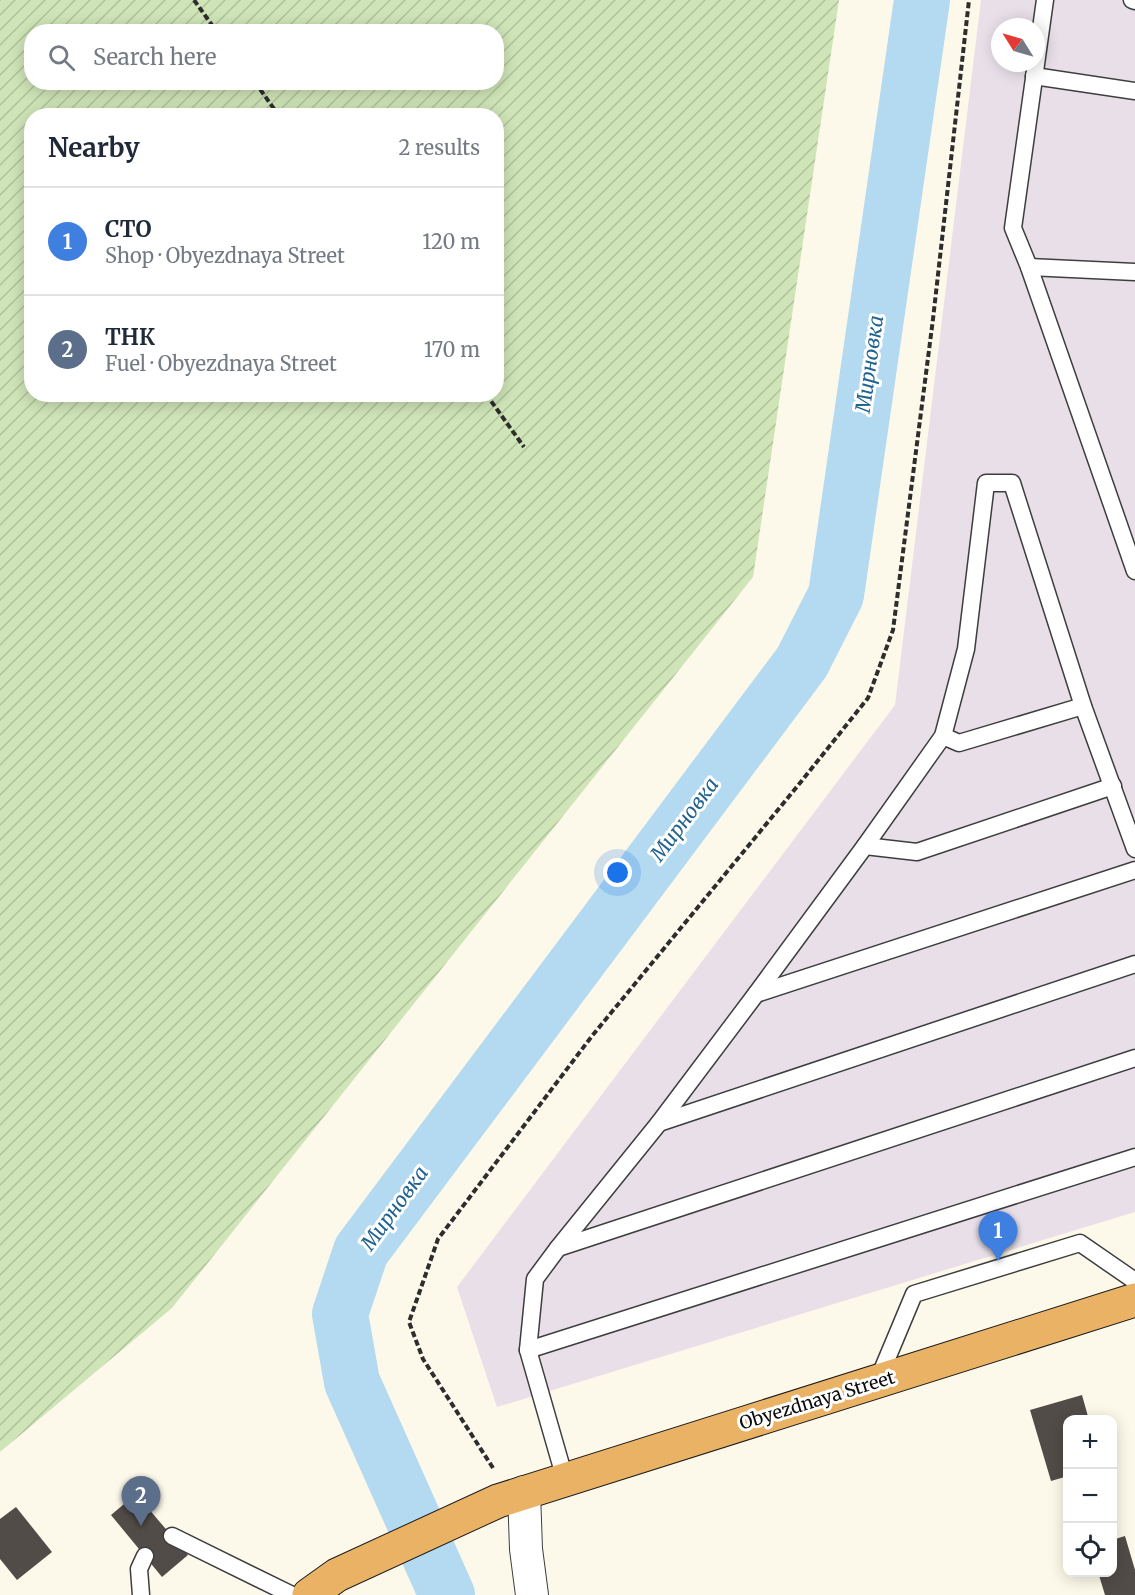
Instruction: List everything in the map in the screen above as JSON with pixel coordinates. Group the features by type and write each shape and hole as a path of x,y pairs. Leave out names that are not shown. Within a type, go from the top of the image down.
{"highway":[{"name":"Obyezdnaya Street","path":"309,1595 337,1575 511,1497 1135,1300"}],"street":[{"path":"511,1497 526,1549 532,1595"}],"lane":[{"path":"1045,0 1013,228 1029,267 1135,571"},
{"path":"1034,76 1135,91"},
{"path":"1029,267 1135,271"},
{"path":"565,1479 528,1350 535,1279 659,1123 756,994 943,736 966,649 986,483 1012,483 1083,706 1135,849"},
{"path":"943,736 959,743 1083,706"},
{"path":"865,846 917,852 1113,786"},
{"path":"756,994 1135,870"},
{"path":"659,1123 1135,964"},
{"path":"558,1248 1135,1058"},
{"path":"528,1350 1135,1156"},
{"path":"878,1381 914,1294 1080,1243 1135,1281"},
{"path":"172,1536 292,1595"},
{"path":"141,1595 139,1569 145,1556"}],"path":[{"path":"194,0 211,24"},
{"path":"511,1497 489,1466 423,1359 409,1322 438,1239 592,1036 868,698 893,630 933,319 969,0"},
{"path":"261,90 273,108"},
{"path":"492,402 524,447"}],"shaded area":[{"path":"981,0 1135,0 1135,1212 497,1407 457,1287 895,705"}],"green space":[{"path":"0,0 839,0 753,577 172,1308 0,1452"}],"building":[{"path":"1082,1395 1088,1415 1063,1415 1063,1477 1051,1481 1030,1410"},
{"path":"136,1494 188,1555 162,1577 111,1515"},
{"path":"16,1507 52,1552 17,1580 0,1559 0,1519"},
{"path":"1125,1536 1135,1570 1135,1595 1105,1595 1100,1577 1117,1577 1117,1538"}],"waterway":[{"name":"Мирновка","path":"447,1595 352,1382 340,1314 361,1251 802,662 836,595 922,0"}],"place":[{"name":"СТО","path":"998,1261"},
{"name":"ТНК","path":"141,1526"}]}
